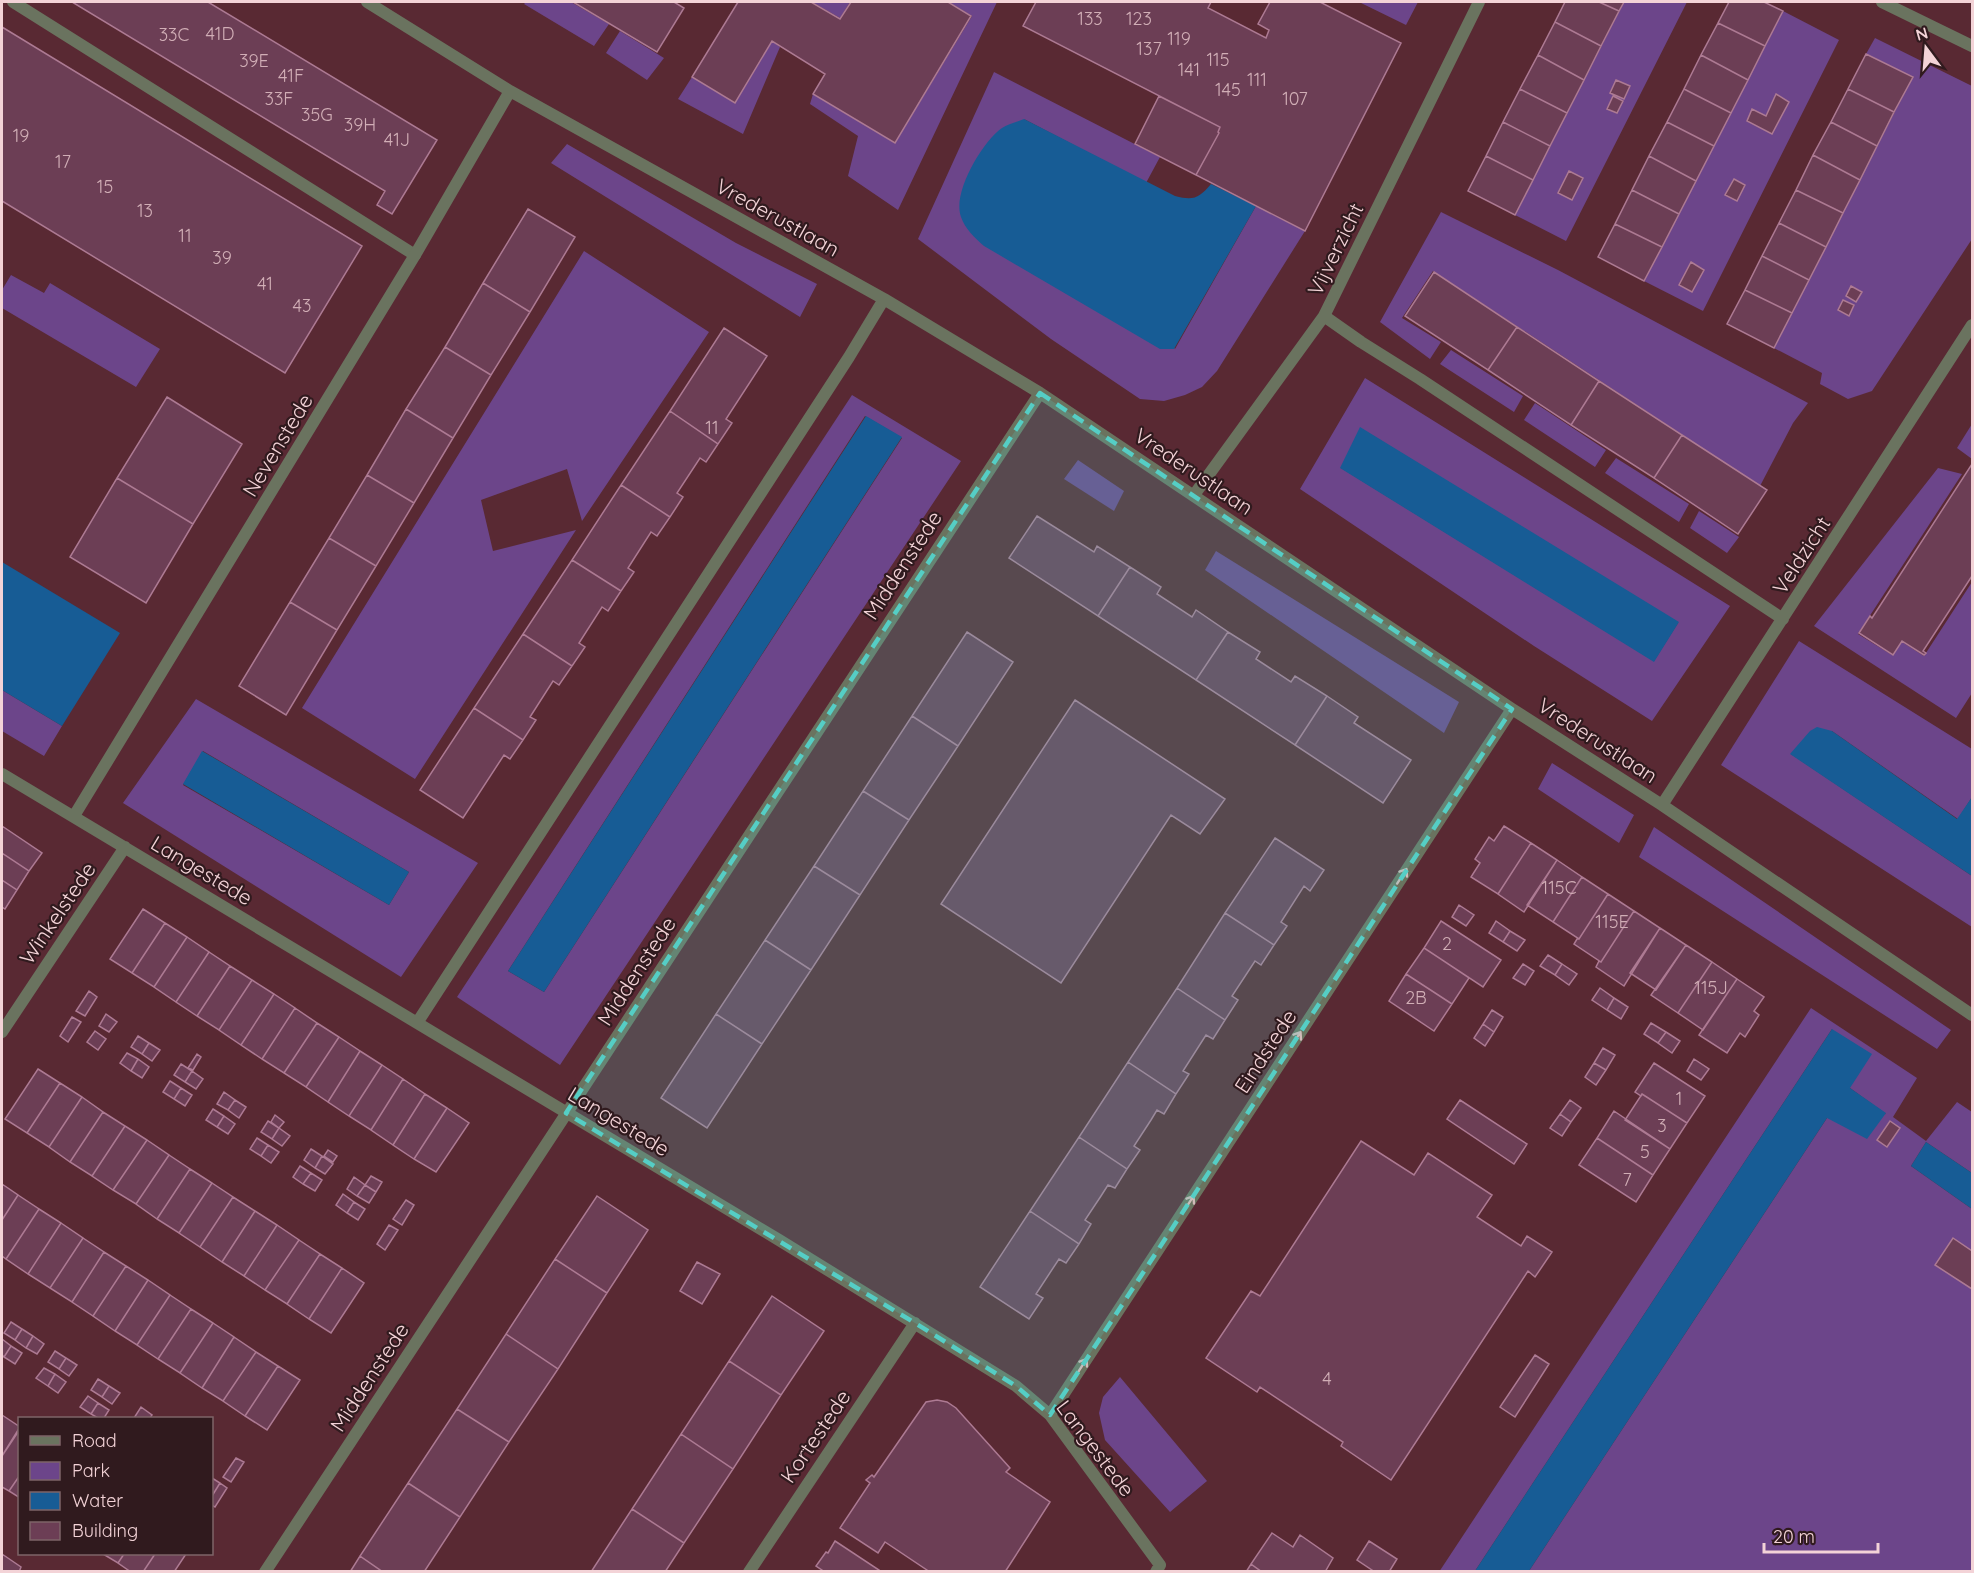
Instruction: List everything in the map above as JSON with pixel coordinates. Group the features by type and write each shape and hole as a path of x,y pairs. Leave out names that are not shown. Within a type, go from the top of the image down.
{"street":[{"path":"13,2 414,255"},
{"name":"Vrederustlaan","path":"367,2 510,91 884,299 1040,393 1512,709 1662,805 1972,1015"},
{"name":"Vijverzicht","path":"1194,495 1324,316 1479,2"},
{"path":"1882,2 1972,46"},
{"name":"Nevenstede","path":"74,816 414,255 510,91"},
{"path":"417,1023 849,357 884,299"},
{"path":"1324,316 1360,342 1420,379 1783,619"},
{"name":"Veldzicht","path":"1662,805 1972,325"},
{"name":"Middenstede","path":"265,1572 1040,393"},
{"name":"Eindstede","path":"1050,1415 1512,709"},
{"name":"Langestede","path":"2,774 1016,1386 1050,1415 1157,1568"},
{"name":"Winkelstede","path":"2,1032 125,847"},
{"name":"Kortestede","path":"749,1572 915,1323"}],"highlighted area":[{"path":"1040,393 1512,709 1050,1415 1016,1386 566,1113"}],"green space":[{"path":"526,2 571,2 609,24 594,46 524,4"},
{"path":"812,2 850,2 840,18"},
{"path":"949,2 997,2 898,210 848,176 858,136 810,104 813,94 895,143 972,16"},
{"path":"1359,2 1418,2 1406,25"},
{"path":"1624,2 1687,2 1566,241 1515,215"},
{"path":"1783,11 1839,40 1703,311 1644,281"},
{"path":"620,31 664,58 647,80 606,53"},
{"path":"1875,38 1972,86 1972,239 1872,391 1848,399 1820,384 1822,373 1774,348 1912,78 1866,54"},
{"path":"772,41 780,47 743,134 678,99 692,77 735,103"},
{"path":"994,72 1160,157 1146,183 1024,119 1175,349 1256,206 1305,231 1217,371 1202,387 1164,401 1140,399 1051,339 918,239"},
{"path":"567,144 736,243 817,284 800,317 551,163"},
{"path":"1441,212 1558,270 1808,403 1793,423 1760,486 1433,271 1402,318 1441,342 1430,359 1380,322"},
{"path":"584,251 709,332 582,521 567,469 481,500 493,551 576,530 415,779 302,708"},
{"path":"11,275 44,293 50,283 160,349 136,387 2,308 2,290"},
{"path":"1451,350 1523,396 1514,412 1440,364"},
{"path":"1365,378 1730,606 1652,721 1534,646 1300,489","holes":["1341,468 1678,622 1654,661"]},
{"path":"852,395 961,461 560,1065 457,997","holes":["865,416 902,438 544,992 508,971"]},
{"path":"1535,403 1606,450 1595,467 1524,420"},
{"path":"1972,424 1972,459 1957,448"},
{"path":"1616,458 1689,504 1679,522 1605,473"},
{"path":"1078,460 1124,491 1114,511 1064,479"},
{"path":"1938,468 1962,474 1858,634 1892,655 1902,642 1924,656 1972,582 1972,693 1956,718 1814,626"},
{"path":"1699,511 1739,537 1727,553 1690,528"},
{"path":"1216,551 1459,702 1444,733 1205,570"},
{"path":"1799,641 1972,749 1972,797 1958,819 1832,731 1791,754 1972,876 1972,927 1721,765"},
{"path":"2,690 62,726 44,756 2,731"},
{"path":"196,699 478,863 401,977 123,803","holes":["203,751 409,872 389,905 183,785"]},
{"path":"1552,763 1634,815 1619,843 1538,789"},
{"path":"1654,827 1951,1030 1937,1049 1639,857"},
{"path":"1811,1008 1917,1078 1893,1117 1926,1141 1957,1102 1972,1112 1972,1173 1926,1142 1911,1166 1972,1209 1972,1571 1529,1571 1827,1118 1886,1114 1850,1088 1832,1029 1475,1571 1439,1572"},
{"path":"1120,1377 1207,1481 1170,1512 1105,1440 1099,1413 1103,1397"}],"water":[{"path":"1024,119 1175,196 1196,197 1211,184 1256,206 1174,349 1160,349 984,246 965,225 959,207 961,195 978,156 994,135 1004,127"},
{"path":"866,416 902,437 544,992 508,971"},
{"path":"1360,427 1679,622 1654,662 1340,468"},
{"path":"2,562 120,633 62,726 2,690"},
{"path":"1817,727 1832,731 1957,819 1972,797 1972,876 1790,754 1810,731"},
{"path":"202,751 409,872 389,905 183,784"},
{"path":"1832,1029 1872,1054 1850,1088 1886,1113 1867,1139 1827,1118 1529,1571 1475,1571"},
{"path":"1926,1142 1972,1173 1972,1209 1911,1166"}],"building":[{"path":"72,2 208,2 437,140 392,214 377,205 385,191"},
{"path":"573,2 674,2 684,8 657,52"},
{"path":"738,2 811,2 840,19 851,2 948,2 971,16 895,143 813,94 825,74 772,41 735,103 692,77"},
{"path":"1036,2 1211,2 1208,8 1266,38 1269,30 1258,24 1270,2 1320,2 1401,43 1305,231 1196,175 1220,127 1023,26"},
{"path":"1565,2 1599,2 1619,11 1601,46 1555,22"},
{"path":"1599,2 1624,2 1619,11"},
{"path":"1729,2 1764,2 1783,11 1765,46 1718,23"},
{"path":"1555,22 1601,46 1584,80 1538,55"},
{"path":"1718,23 1765,46 1748,80 1701,55"},
{"path":"2,27 362,246 285,373 2,201"},
{"path":"1866,54 1913,77 1894,112 1848,89"},
{"path":"1538,55 1584,80 1567,113 1520,89"},
{"path":"1701,55 1748,80 1731,113 1684,89"},
{"path":"1616,80 1630,86 1624,99 1610,93"},
{"path":"1520,89 1567,113 1550,146 1503,122"},
{"path":"1684,89 1731,113 1714,146 1667,122"},
{"path":"1848,89 1894,112 1877,146 1831,122"},
{"path":"1776,94 1789,102 1772,134 1747,121 1752,109 1766,116"},
{"path":"1159,96 1220,127 1196,175 1135,144"},
{"path":"1613,96 1623,101 1617,113 1607,109"},
{"path":"1503,122 1550,146 1533,180 1486,156"},
{"path":"1667,122 1714,146 1696,181 1649,156"},
{"path":"1831,122 1877,146 1860,180 1813,155"},
{"path":"1813,155 1860,180 1843,213 1796,190"},
{"path":"1486,156 1533,180 1515,215 1468,191"},
{"path":"1649,156 1696,181 1679,214 1632,190"},
{"path":"1569,171 1583,178 1572,200 1558,193"},
{"path":"1734,179 1745,185 1737,201 1725,195"},
{"path":"1632,190 1679,214 1662,247 1615,224"},
{"path":"1796,190 1843,213 1826,247 1779,223"},
{"path":"528,209 575,237 530,312 483,283"},
{"path":"1779,223 1826,247 1809,280 1762,256"},
{"path":"1615,224 1662,247 1644,281 1598,257"},
{"path":"1762,256 1809,280 1792,313 1745,290"},
{"path":"1691,262 1704,270 1692,292 1679,285"},
{"path":"1434,272 1517,327 1488,370 1405,316"},
{"path":"483,283 530,312 491,375 445,347"},
{"path":"1851,286 1862,292 1856,302 1846,296"},
{"path":"1745,290 1792,313 1774,348 1727,324"},
{"path":"1843,300 1854,305 1849,316 1838,310"},
{"path":"1517,327 1599,381 1571,425 1488,370"},
{"path":"724,328 767,356 726,419 732,423 718,444 670,411"},
{"path":"445,347 491,375 453,438 406,409"},
{"path":"1599,381 1682,435 1654,478 1571,425"},
{"path":"167,397 242,444 193,524 117,478"},
{"path":"406,409 453,438 414,503 367,475"},
{"path":"670,411 718,444 706,462 700,458 677,493 683,497 670,517 621,485"},
{"path":"1682,435 1767,490 1738,534 1654,478"},
{"path":"1972,464 1972,576 1923,651 1926,653 1924,655 1902,641 1893,655 1859,633 1870,616 1872,618"},
{"path":"367,475 414,503 376,566 329,538"},
{"path":"117,478 193,524 146,603 70,557"},
{"path":"621,485 670,517 657,536 651,532 628,568 634,572 621,591 572,560"},
{"path":"1037,516 1094,552 1097,546 1130,567 1098,616 1009,558"},
{"path":"329,538 376,566 337,630 290,602"},
{"path":"572,560 621,591 608,611 602,607 579,643 585,647 572,666 523,634"},
{"path":"1130,567 1161,587 1157,594 1192,617 1196,610 1228,632 1196,680 1098,616"},
{"path":"290,602 337,630 286,715 239,686"},
{"path":"967,632 1013,662 958,746 912,716"},
{"path":"1228,632 1260,652 1256,659 1291,682 1295,676 1327,696 1295,745 1196,680"},
{"path":"523,634 572,666 559,685 553,681 530,717 536,720 523,740 474,708"},
{"path":"1327,696 1358,717 1354,723 1411,760 1383,803 1295,745"},
{"path":"1075,700 1225,799 1200,834 1171,815 1061,983 941,904"},
{"path":"474,708 523,740 510,759 504,755 463,818 420,790"},
{"path":"912,716 958,746 909,820 863,791"},
{"path":"863,791 909,820 860,895 814,866"},
{"path":"2,826 42,853 29,871 2,853"},
{"path":"1504,826 1531,843 1498,894 1471,877 1480,863 1475,859 1489,837 1494,841"},
{"path":"1275,838 1324,870 1310,891 1304,886 1281,922 1287,926 1274,945 1225,913"},
{"path":"1531,843 1557,860 1524,912 1498,894"},
{"path":"2,853 29,871 17,890 2,880"},
{"path":"1557,860 1582,877 1553,922 1527,905"},
{"path":"814,866 860,895 811,970 765,940"},
{"path":"1582,877 1608,894 1579,939 1553,922"},
{"path":"2,880 17,890 5,909 2,907"},
{"path":"1608,894 1634,911 1601,962 1574,944"},
{"path":"1459,905 1474,915 1466,926 1452,917"},
{"path":"143,909 165,923 132,973 110,959"},
{"path":"1634,911 1660,928 1624,986 1596,967"},
{"path":"1225,913 1274,945 1261,965 1255,961 1232,996 1238,1000 1225,1020 1177,988"},
{"path":"1441,921 1501,960 1483,987 1424,948"},
{"path":"1496,921 1510,931 1503,942 1489,933"},
{"path":"165,923 187,937 154,987 132,973"},
{"path":"1660,928 1686,945 1656,990 1630,973"},
{"path":"1510,931 1525,940 1517,951 1503,942"},
{"path":"187,937 209,952 176,1002 154,987"},
{"path":"765,940 811,970 762,1044 716,1014"},
{"path":"1686,945 1712,962 1678,1013 1651,995"},
{"path":"1424,948 1469,978 1452,1004 1406,974"},
{"path":"209,952 230,966 197,1016 176,1002"},
{"path":"1548,955 1562,964 1555,975 1540,966"},
{"path":"1712,962 1737,979 1703,1030 1678,1013"},
{"path":"1523,964 1534,971 1525,985 1513,978"},
{"path":"1562,964 1577,974 1569,985 1555,975"},
{"path":"230,966 252,980 219,1030 197,1016"},
{"path":"1406,974 1452,1004 1434,1031 1389,1001"},
{"path":"1737,979 1764,997 1754,1011 1759,1015 1745,1037 1740,1033 1727,1053 1699,1035"},
{"path":"252,980 274,994 241,1045 219,1030"},
{"path":"1177,988 1225,1020 1213,1039 1206,1035 1183,1071 1189,1074 1176,1094 1128,1062"},
{"path":"1600,988 1614,998 1607,1010 1592,1000"},
{"path":"89,991 97,997 85,1016 76,1011"},
{"path":"274,994 295,1008 262,1059 241,1045"},
{"path":"1614,998 1628,1007 1621,1019 1607,1010"},
{"path":"295,1008 317,1023 284,1073 262,1059"},
{"path":"1492,1010 1503,1017 1494,1032 1483,1024"},
{"path":"106,1014 117,1022 109,1032 99,1026"},
{"path":"716,1014 762,1044 707,1128 661,1098"},
{"path":"72,1017 81,1022 68,1042 60,1036"},
{"path":"317,1023 339,1037 306,1087 284,1073"},
{"path":"1651,1023 1666,1032 1658,1043 1644,1034"},
{"path":"1483,1024 1494,1032 1485,1046 1474,1038"},
{"path":"95,1031 106,1039 98,1050 87,1042"},
{"path":"1666,1032 1680,1041 1672,1053 1658,1043"},
{"path":"138,1036 149,1043 142,1054 131,1047"},
{"path":"339,1037 360,1051 328,1102 306,1087"},
{"path":"149,1043 160,1050 152,1061 142,1054"},
{"path":"1603,1048 1615,1055 1606,1070 1594,1063"},
{"path":"360,1051 382,1065 349,1116 328,1102"},
{"path":"127,1053 138,1059 131,1071 120,1063"},
{"path":"197,1054 201,1057 193,1070 188,1068"},
{"path":"138,1059 149,1067 142,1078 131,1071"},
{"path":"1694,1059 1709,1069 1701,1080 1687,1071"},
{"path":"1128,1062 1176,1094 1164,1114 1157,1110 1134,1146 1140,1150 1127,1169 1079,1137"},
{"path":"1594,1063 1606,1070 1596,1085 1585,1077"},
{"path":"1654,1063 1705,1096 1687,1123 1642,1094 1641,1096 1635,1092"},
{"path":"181,1064 192,1071 185,1082 174,1075"},
{"path":"382,1065 403,1079 371,1130 349,1116"},
{"path":"38,1069 60,1083 27,1133 5,1119"},
{"path":"192,1071 203,1079 196,1089 185,1082"},
{"path":"403,1079 425,1094 393,1145 371,1130"},
{"path":"170,1081 181,1088 174,1099 163,1092"},
{"path":"60,1083 82,1097 49,1147 27,1133"},
{"path":"181,1088 192,1095 185,1106 174,1099"},
{"path":"224,1092 235,1100 228,1110 217,1104"},
{"path":"425,1094 447,1108 414,1159 393,1145"},
{"path":"1642,1094 1687,1123 1670,1149 1625,1120"},
{"path":"82,1097 103,1112 70,1162 49,1147"},
{"path":"235,1100 246,1107 239,1118 228,1110"},
{"path":"1460,1100 1527,1144 1514,1164 1447,1119"},
{"path":"1570,1100 1581,1108 1571,1122 1560,1114"},
{"path":"447,1108 469,1123 436,1172 414,1159"},
{"path":"213,1109 224,1116 217,1127 206,1120"},
{"path":"1614,1111 1670,1149 1653,1175 1597,1138"},
{"path":"103,1112 125,1126 92,1176 70,1162"},
{"path":"1560,1114 1571,1122 1562,1136 1550,1128"},
{"path":"275,1115 284,1122 279,1128 271,1122"},
{"path":"224,1116 235,1124 228,1134 217,1127"},
{"path":"268,1121 279,1128 272,1139 261,1132"},
{"path":"1890,1121 1900,1128 1887,1147 1877,1140"},
{"path":"125,1126 147,1140 113,1190 92,1176"},
{"path":"279,1128 290,1136 282,1146 272,1139"},
{"path":"1079,1137 1127,1169 1115,1188 1108,1185 1085,1220 1091,1224 1079,1244 1030,1211"},
{"path":"257,1138 268,1145 261,1156 250,1149"},
{"path":"1597,1138 1653,1175 1636,1202 1579,1165"},
{"path":"147,1140 169,1155 136,1204 113,1190"},
{"path":"1361,1141 1414,1175 1428,1153 1492,1195 1477,1217 1521,1246 1527,1236 1552,1252 1535,1277 1528,1271 1391,1480 1341,1446 1343,1442 1260,1387 1257,1392 1206,1358 1251,1291 1260,1296"},
{"path":"268,1145 279,1152 271,1163 261,1156"},
{"path":"311,1149 322,1156 315,1168 304,1160"},
{"path":"328,1150 337,1156 333,1162 324,1156"},
{"path":"169,1155 190,1169 157,1219 136,1204"},
{"path":"322,1156 333,1164 325,1174 315,1168"},
{"path":"300,1166 311,1173 303,1184 293,1177"},
{"path":"190,1169 212,1183 179,1233 157,1219"},
{"path":"311,1173 322,1180 315,1191 303,1184"},
{"path":"371,1176 382,1182 376,1192 365,1185"},
{"path":"354,1177 365,1185 357,1196 347,1189"},
{"path":"212,1183 233,1197 200,1247 179,1233"},
{"path":"2,1184 18,1195 2,1220"},
{"path":"365,1185 376,1192 369,1203 357,1196"},
{"path":"343,1194 354,1202 347,1213 336,1205"},
{"path":"18,1195 39,1209 6,1259 2,1256 2,1220"},
{"path":"597,1196 648,1230 607,1293 555,1259"},
{"path":"233,1197 255,1211 222,1262 200,1247"},
{"path":"406,1200 414,1205 402,1225 393,1219"},
{"path":"354,1202 365,1209 358,1220 347,1213"},
{"path":"39,1209 61,1223 28,1274 6,1259"},
{"path":"255,1211 277,1225 244,1276 222,1262"},
{"path":"1030,1211 1079,1244 1066,1263 1059,1259 1036,1294 1043,1298 1029,1319 980,1287"},
{"path":"61,1223 83,1238 50,1288 28,1274"},
{"path":"277,1225 299,1240 265,1290 244,1276"},
{"path":"389,1225 398,1230 385,1250 377,1244"},
{"path":"83,1238 104,1252 72,1302 50,1288"},
{"path":"1953,1238 1972,1251 1972,1289 1935,1265"},
{"path":"299,1240 320,1254 287,1304 265,1290"},
{"path":"104,1252 126,1266 93,1316 72,1302"},
{"path":"320,1254 342,1268 309,1319 287,1304"},
{"path":"555,1259 607,1293 558,1369 506,1334"},
{"path":"697,1262 720,1274 702,1304 680,1291"},
{"path":"126,1266 148,1280 115,1331 93,1316"},
{"path":"342,1268 364,1283 331,1333 309,1319"},
{"path":"148,1280 170,1295 137,1345 115,1331"},
{"path":"170,1295 191,1309 158,1359 137,1345"},
{"path":"772,1296 824,1331 781,1395 729,1361"},
{"path":"191,1309 213,1323 180,1373 158,1359"},
{"path":"11,1322 22,1329 15,1340 4,1333"},
{"path":"213,1323 234,1337 202,1388 180,1373"},
{"path":"22,1329 33,1336 26,1348 15,1340"},
{"path":"506,1334 558,1369 509,1442 457,1409"},
{"path":"33,1336 44,1344 37,1354 26,1348"},
{"path":"234,1337 256,1352 223,1401 202,1388"},
{"path":"2,1339 11,1346 4,1357 2,1355"},
{"path":"11,1346 22,1353 15,1364 4,1357"},
{"path":"55,1351 66,1358 59,1369 48,1362"},
{"path":"256,1352 278,1366 245,1416 223,1401"},
{"path":"1535,1355 1549,1364 1515,1417 1500,1407"},
{"path":"66,1358 77,1365 69,1376 59,1369"},
{"path":"729,1361 781,1395 733,1469 681,1434"},
{"path":"278,1366 300,1380 267,1430 245,1416"},
{"path":"44,1368 55,1374 48,1386 36,1378"},
{"path":"55,1374 66,1382 58,1393 48,1386"},
{"path":"98,1379 109,1386 102,1397 91,1390"},
{"path":"109,1386 120,1393 112,1404 102,1397"},
{"path":"88,1396 98,1403 91,1414 80,1407"},
{"path":"937,1400 947,1402 956,1408 1010,1468 1006,1472 1050,1502 1005,1572 930,1572 885,1542 878,1553 840,1528 870,1483 866,1480 872,1475 874,1477 926,1402"},
{"path":"98,1403 109,1410 105,1417 96,1417 91,1414"},
{"path":"141,1407 152,1415 151,1417 135,1417"},
{"path":"457,1409 509,1442 460,1517 408,1483"},
{"path":"2,1415 18,1426 18,1430 2,1456"},
{"path":"18,1432 18,1478 9,1491 2,1487 2,1456"},
{"path":"681,1434 733,1469 684,1543 632,1509"},
{"path":"236,1458 244,1462 231,1482 223,1477"},
{"path":"18,1478 18,1497 9,1491"},
{"path":"213,1479 220,1483 213,1494"},
{"path":"220,1483 227,1488 215,1507 213,1494"},
{"path":"408,1483 460,1517 424,1572 383,1572 360,1556"},
{"path":"632,1509 684,1543 665,1572 591,1572"},
{"path":"1272,1533 1293,1547 1300,1535 1333,1558 1325,1572 1262,1572 1251,1564"},
{"path":"835,1541 879,1570 878,1572 825,1572 816,1566"},
{"path":"1369,1541 1397,1559 1389,1572 1375,1572 1357,1560"},
{"path":"2,1554 21,1567 19,1572 2,1572"},
{"path":"105,1555 123,1555 118,1563"},
{"path":"123,1555 154,1555 143,1572 131,1572 118,1563"},
{"path":"154,1555 185,1555 174,1572 143,1572"},
{"path":"360,1556 383,1572 350,1572"},
{"path":"1251,1564 1262,1572 1246,1572"}]}
